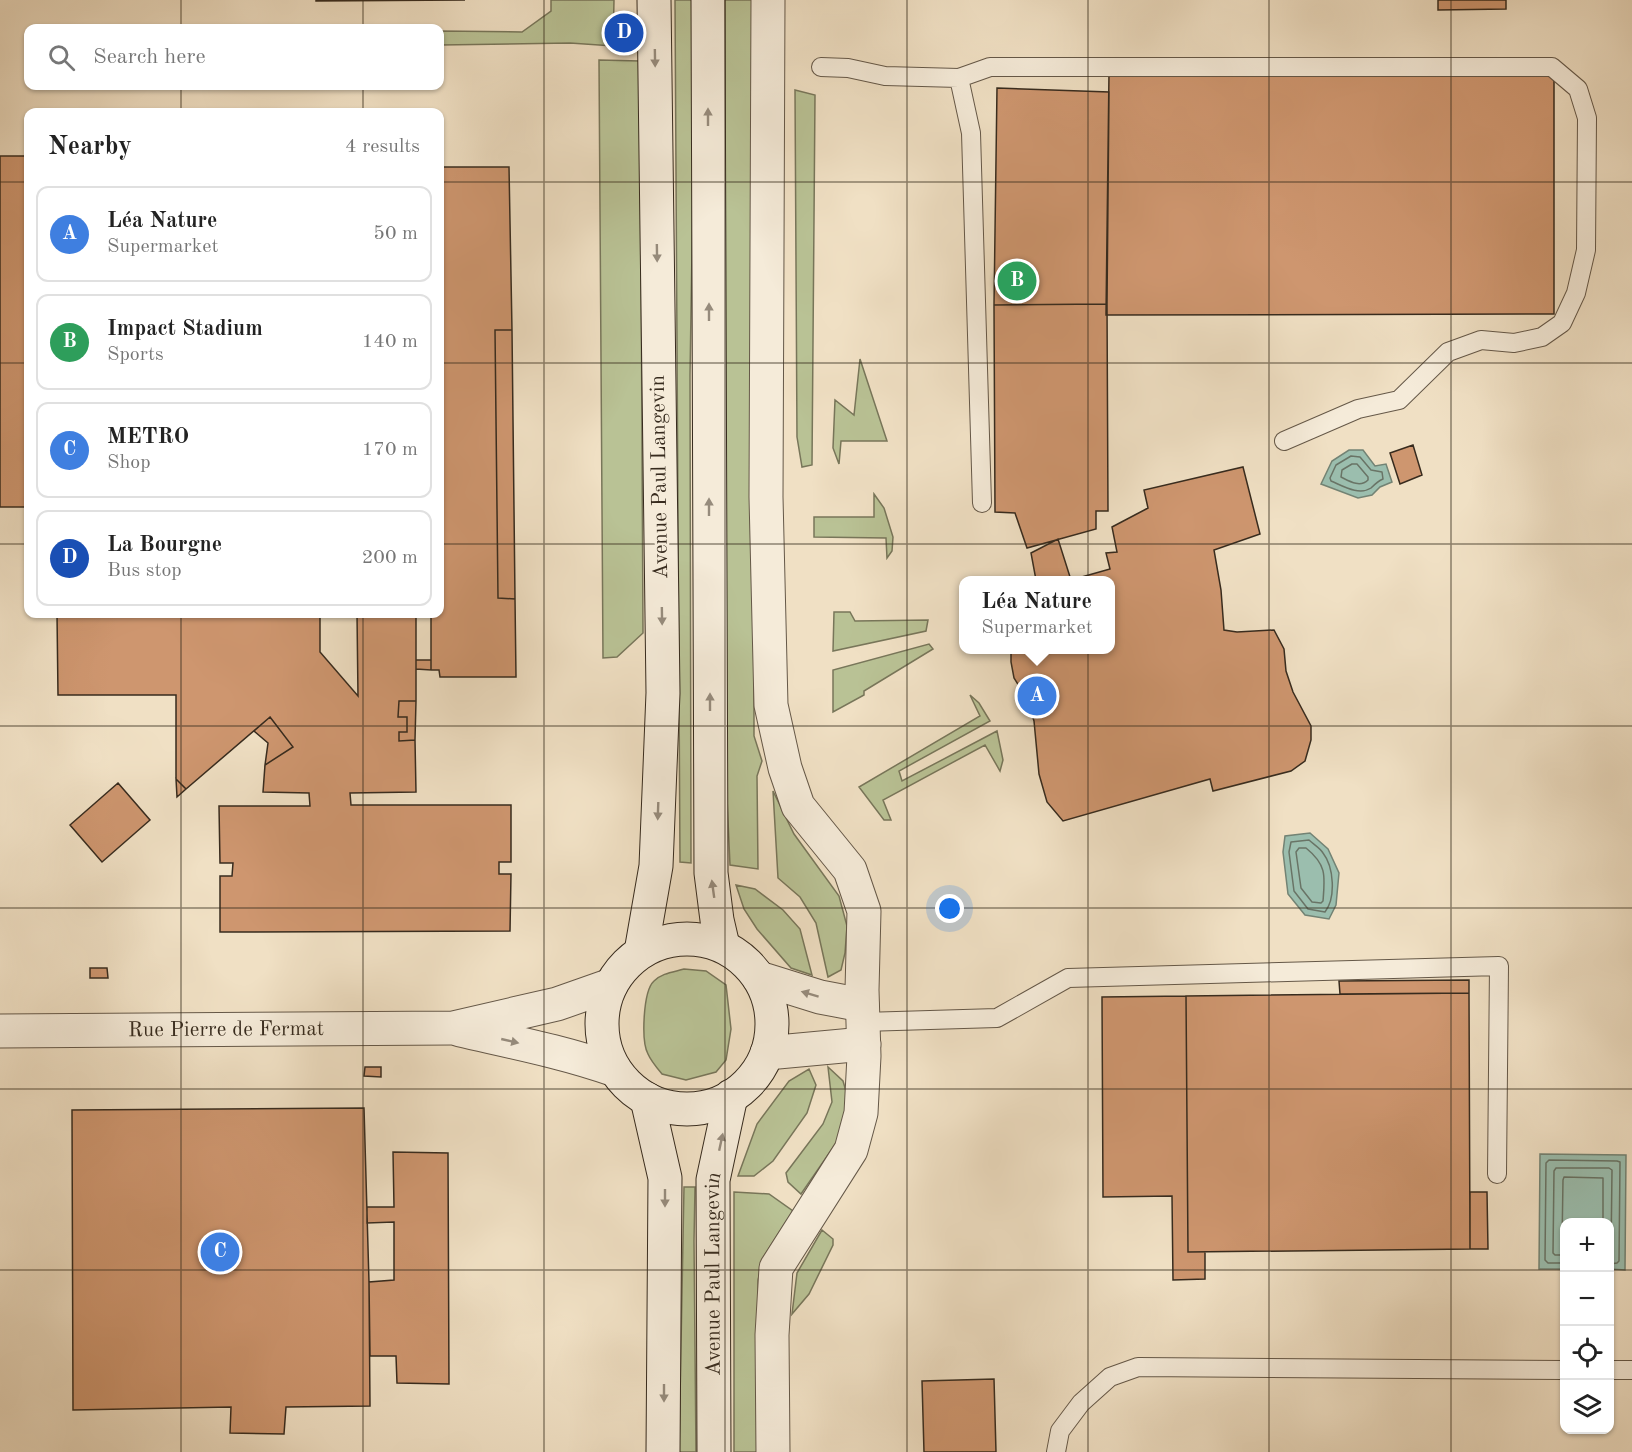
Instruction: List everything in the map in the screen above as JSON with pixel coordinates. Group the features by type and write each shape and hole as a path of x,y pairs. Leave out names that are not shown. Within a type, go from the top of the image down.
{"main road":[{"name":"Avenue Paul Langevin","path":"641,952 656,866 663,693 654,0"},
{"path":"708,0 711,873 723,946"},
{"path":"768,0 766,480 771,705 785,768 798,806 850,870 864,911 861,1113 851,1150 776,1268 772,1335 773,1452"},
{"path":"696,939 723,946 743,960 759,978 769,1002 772,1028 767,1053 753,1078 731,1096 704,1107 674,1108 647,1099 629,1087 615,1070 605,1049 602,1028 603,1006 611,985 624,966 641,952 667,941 696,939"},
{"path":"759,978 820,997 863,1023"},
{"name":"Rue Pierre de Fermat","path":"0,1031 453,1028 557,1004 611,985"},
{"path":"767,1053 863,1023"},
{"name":"Rue Pierre de Fermat","path":"453,1028 579,1058 615,1070"},
{"name":"Avenue Paul Langevin","path":"714,1452 713,1180 731,1096"},
{"path":"647,1099 665,1178 663,1452"}],"lane":[{"path":"821,67 848,68 885,76 959,78 990,66 1552,67 1578,89 1587,118 1586,250 1576,293 1562,323 1542,337 1514,343 1481,340 1448,352 1399,400 1358,409 1284,441"},
{"path":"959,78 971,133 982,503"},
{"path":"863,1023 997,1018 1068,978 1499,966 1497,1174"},
{"path":"1056,1452 1060,1431 1081,1403 1110,1377 1138,1367 1560,1370"},
{"path":"1614,1370 1632,1370"}],"shaded area":[{"path":"551,0 614,0 613,46 570,43 444,45 444,31 522,32 551,11"},
{"path":"675,0 696,0 690,375 691,863 680,862"},
{"path":"721,0 753,0 754,736 762,761 757,776 758,869 730,865 727,798"},
{"path":"599,60 640,61 643,633 617,657 603,658"},
{"path":"795,90 815,95 812,465 802,467 797,437"},
{"path":"860,359 887,441 841,441 839,464 833,448 835,400 854,415"},
{"path":"874,494 884,508 893,537 892,551 887,558 886,538 814,537 814,517 874,517"},
{"path":"834,612 850,612 855,621 928,620 926,631 833,651"},
{"path":"929,644 933,649 864,691 864,695 833,712 833,670"},
{"path":"970,695 979,703 990,721 899,771 902,781 997,731 1003,760 1000,771 985,745 883,800 891,820 884,820 859,787 980,716"},
{"path":"773,791 794,834 839,896 847,926 845,953 841,970 828,977 816,923 800,897 778,878"},
{"path":"736,885 755,889 783,910 800,929 812,975 791,968 757,929 744,909"},
{"path":"684,969 706,971 726,985 731,1029 726,1060 716,1072 686,1080 662,1074 652,1062 644,1039 645,1005 650,986 664,974"},
{"path":"828,1067 843,1081 848,1098 839,1139 801,1194 788,1182 786,1173 823,1124 832,1102"},
{"path":"809,1069 816,1085 807,1113 773,1161 754,1176 738,1176 757,1124 789,1081"},
{"path":"684,1187 695,1187 696,1452 679,1452"},
{"path":"734,1192 769,1194 793,1211 764,1256 758,1280 759,1452 734,1452"},
{"path":"822,1230 833,1239 833,1245 809,1294 792,1314 797,1273"}],"water":[{"path":"1349,450 1363,450 1375,466 1386,464 1392,482 1380,487 1372,495 1358,498 1321,484 1332,461"},
{"path":"1310,833 1328,849 1339,873 1336,905 1329,919 1305,915 1288,894 1283,852 1285,836"},
{"path":"1540,1154 1626,1155 1625,1270 1614,1269 1614,1218 1560,1218 1560,1269 1539,1269"}],"building":[{"path":"316,0 465,0 316,1"},
{"path":"1438,0 1506,0 1506,9 1438,10"},
{"path":"1554,72 1554,314 1106,315 1109,73"},
{"path":"997,88 1109,92 1107,304 994,305"},
{"path":"0,156 24,156 24,507 0,507"},
{"path":"444,167 509,167 512,330 495,330 498,598 515,599 516,677 440,677 439,670 431,670 431,618 444,618"},
{"path":"1107,304 1108,511 1096,511 1096,529 1027,548 1015,513 995,512 994,305"},
{"path":"495,330 512,330 515,599 498,598"},
{"path":"1413,445 1422,475 1400,484 1390,453"},
{"path":"1243,467 1260,534 1214,550 1221,590 1224,630 1237,632 1274,630 1284,649 1286,671 1293,692 1311,726 1311,740 1305,761 1291,771 1213,791 1210,779 1063,821 1047,802 1039,774 1034,721 1026,697 1014,678 1011,654 1115,654 1115,576 1085,576 1110,569 1106,553 1117,552 1112,527 1148,508 1144,490"},
{"path":"1058,539 1070,576 1035,576 1031,553"},
{"path":"57,618 320,618 320,652 358,696 357,618 416,618 416,701 399,701 398,717 407,717 407,732 399,732 399,741 415,740 416,792 350,793 351,805 511,805 511,862 499,862 499,874 511,874 510,931 220,932 220,876 232,876 233,863 220,863 219,806 310,806 309,793 263,792 265,765 293,747 270,717 186,789 176,779 176,695 58,695"},
{"path":"416,660 431,660 431,670 416,669"},
{"path":"399,701 416,701 415,740 399,741 399,732 407,732 407,717 398,717"},
{"path":"270,717 293,747 265,765 268,743 254,731"},
{"path":"176,779 186,789 177,797"},
{"path":"118,783 150,820 102,862 70,825"},
{"path":"90,968 107,968 108,978 90,978"},
{"path":"1469,980 1469,993 1340,994 1339,981"},
{"path":"1469,993 1470,1249 1188,1252 1186,996"},
{"path":"1186,996 1188,1252 1205,1252 1205,1279 1173,1280 1172,1196 1103,1197 1102,997"},
{"path":"365,1067 381,1067 381,1077 364,1076"},
{"path":"364,1108 370,1406 286,1407 284,1434 230,1433 231,1407 73,1410 72,1110"},
{"path":"393,1152 448,1153 449,1384 397,1383 396,1356 370,1356 369,1282 394,1280 394,1222 367,1223 367,1207 394,1207"},
{"path":"1470,1192 1487,1192 1488,1249 1470,1249"},
{"path":"994,1379 996,1452 924,1452 922,1381"}],"place":[{"name":"La Bourgne","path":"624,33"},
{"name":"Impact Stadium","path":"1017,281"},
{"name":"Léa Nature","path":"1037,696"},
{"name":"METRO","path":"220,1252"}]}
